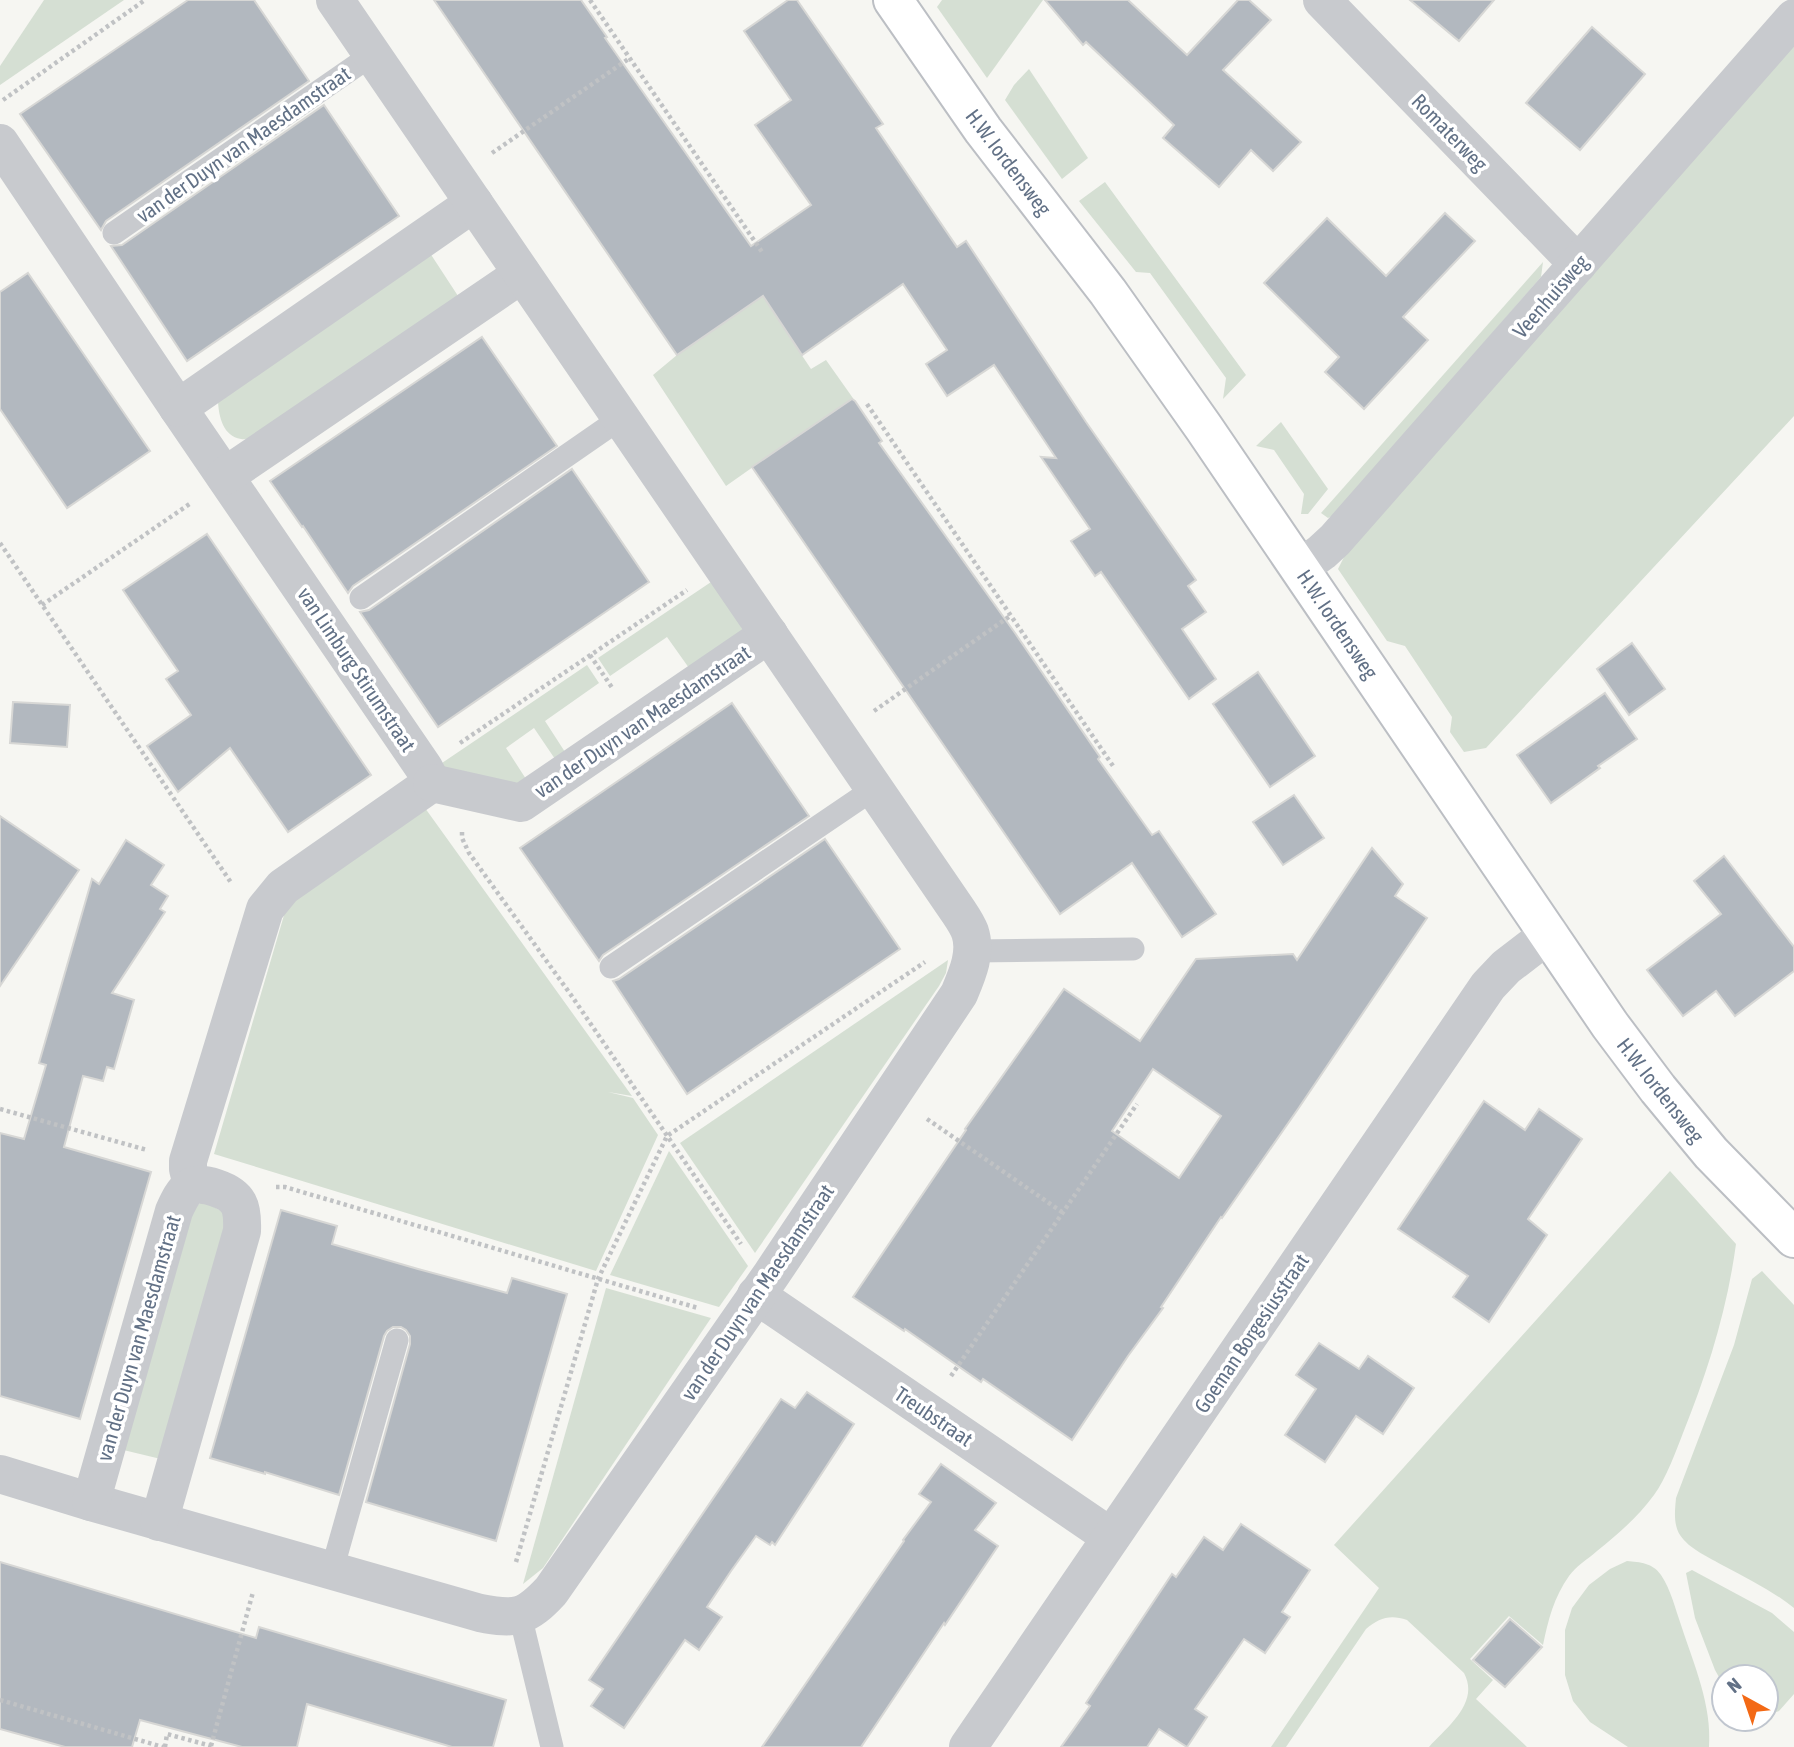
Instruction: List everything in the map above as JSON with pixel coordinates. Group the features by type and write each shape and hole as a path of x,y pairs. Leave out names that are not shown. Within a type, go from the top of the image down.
{"main road":[{"name":"H.W. Iordensweg","path":"893,0 983,130 1108,292 1300,568 1611,1025 1658,1089 1711,1153 1794,1238"}],"street":[{"name":"van der Duyn van Maesdamstraat","path":"335,0 958,911 971,942 968,973 959,994 754,1298 551,1591 536,1607 510,1616"},
{"name":"Romaterweg","path":"1322,0 1578,264"},
{"name":"Veenhuisweg","path":"1300,568 1335,540 1794,18"},
{"name":"van Limburg Stirumstraat","path":"0,144 428,776"},
{"path":"178,408 465,190"},
{"path":"226,477 522,274"},
{"name":"van der Duyn van Maesdamstraat","path":"428,776 471,792 521,803 769,634"},
{"path":"159,1522 242,1231 242,1215 238,1201 228,1192 204,1184 190,1173 261,919 283,887 428,776"},
{"name":"Goeman Borgesiusstraat","path":"968,1747 1488,986 1506,967 1549,934"},
{"name":"van der Duyn van Maesdamstraat","path":"90,1502 174,1211 190,1173"},
{"name":"Treubstraat","path":"754,1298 927,1411 1111,1537"},
{"path":"0,1474 481,1613 510,1616"}],"lane":[{"name":"van der Duyn van Maesdamstraat","path":"114,233 373,54"},
{"path":"361,598 621,418"},
{"path":"611,967 875,789"},
{"path":"971,942 1133,949"},
{"path":"332,1570 397,1340"},
{"path":"510,1616 552,1747"}],"path":[{"path":"0,101 145,0"},
{"path":"590,0 762,252"},
{"path":"465,190 630,58"},
{"path":"867,404 1113,766"},
{"path":"42,605 226,477"},
{"path":"0,543 244,903 261,919"},
{"path":"428,776 723,566"},
{"path":"839,736 1010,616"},
{"path":"238,1201 259,1186 285,1187 715,1313 754,1298 752,1260 469,853 462,838 461,826 471,792"},
{"path":"510,1616 598,1279 667,1136 971,942"},
{"path":"892,1095 1062,1212"},
{"path":"927,1411 1137,1104"},
{"path":"0,1109 190,1173"},
{"path":"0,1700 164,1747 167,1734 213,1746 264,1551"}],"shaded area":[{"path":"44,0 124,0 0,85 0,66"},
{"path":"942,0 1043,0 987,78 937,7"},
{"path":"1794,40 1794,416 1486,748 1464,752 1450,732 1452,717 1405,646 1387,641 1338,569 1349,547"},
{"path":"1029,69 1088,158 1062,179 1005,100"},
{"path":"1105,182 1246,375 1223,399 1226,378 1150,273 1136,272 1079,201"},
{"path":"428,250 460,299 258,436 241,439 226,430 218,402"},
{"path":"1543,262 1541,277 1336,514 1328,518 1321,513"},
{"path":"777,286 803,327 789,336 811,369 826,360 855,401 800,434 726,486 653,375 677,355"},
{"path":"1281,422 1328,489 1308,514 1301,514 1304,494 1274,450 1256,446"},
{"path":"720,576 743,631 689,668 667,637 610,676 598,658"},
{"path":"587,665 599,683 545,721 565,752 555,759 534,728 506,748 526,779 516,786 448,772 442,763"},
{"path":"425,808 632,1096 608,1092 633,1098 658,1135 596,1271 214,1154 287,905"},
{"path":"948,960 946,973 939,986 755,1253 680,1143"},
{"path":"669,1151 748,1266 719,1307 610,1275"},
{"path":"1670,1171 1736,1244 1722,1316 1692,1410 1663,1481 1654,1495 1627,1525 1569,1576 1552,1609 1543,1645 1509,1616 1470,1659 1493,1680 1476,1699 1527,1747 1429,1747 1459,1714 1468,1694 1468,1684 1464,1673 1407,1620 1390,1617 1366,1629 1286,1747 1271,1747 1379,1588 1334,1545"},
{"path":"203,1201 223,1212 229,1222 165,1460 115,1448 179,1221"},
{"path":"1762,1271 1794,1305 1794,1608 1694,1549 1680,1535 1675,1522 1676,1498 1734,1345 1752,1279"},
{"path":"606,1288 711,1318 543,1568 523,1584"},
{"path":"1627,1561 1654,1568 1667,1587 1705,1700 1709,1747 1628,1747 1590,1722 1573,1701 1565,1675 1565,1630 1572,1608 1589,1585 1610,1569"},
{"path":"1692,1570 1772,1613 1794,1632 1794,1694 1780,1710 1780,1663 1712,1663 1695,1618 1686,1573"}],"building":[{"path":"188,0 254,0 309,81 106,221 101,230 20,114"},
{"path":"434,0 581,0 751,246 811,205 755,125 791,100 744,31 788,0 797,0 883,124 876,128 957,247 966,241 1086,422 1196,580 1188,586 1206,612 1182,629 1216,679 1189,699 1101,572 1095,576 1071,541 1090,529 1041,457 1056,458 994,365 947,396 926,364 947,350 903,284 802,355 763,296 677,355"},
{"path":"1045,0 1128,0 1187,55 1238,0 1249,0 1271,20 1223,70 1301,142 1273,171 1251,150 1219,187 1163,138 1174,125 1086,42 1083,45"},
{"path":"1410,0 1494,0 1459,41"},
{"path":"1592,27 1645,74 1580,150 1526,103"},
{"path":"324,105 399,216 187,361 111,246 122,245"},
{"path":"1445,213 1475,241 1403,317 1428,340 1364,409 1325,372 1339,357 1264,283 1327,218 1386,276"},
{"path":"28,273 150,451 67,508 0,409 0,292"},
{"path":"482,337 557,446 353,586 348,593 270,481"},
{"path":"852,399 882,441 879,443 1100,757 1098,759 1152,835 1159,831 1216,914 1182,937 1132,863 1060,914 752,467"},
{"path":"572,469 649,582 438,727 360,612 369,610"},
{"path":"207,534 371,775 288,832 230,748 178,792 147,746 191,715 166,679 178,671 123,590"},
{"path":"1632,643 1665,689 1629,715 1597,669"},
{"path":"1258,672 1315,756 1270,787 1213,704"},
{"path":"1605,693 1637,739 1551,803 1517,755"},
{"path":"13,702 70,705 67,747 10,743"},
{"path":"732,703 809,816 603,955 599,961 520,848"},
{"path":"1294,795 1324,838 1283,865 1253,822"},
{"path":"0,816 79,870 0,986"},
{"path":"825,839 900,949 687,1094 613,981"},
{"path":"126,840 164,865 151,885 168,896 160,909 165,912 112,993 134,1000 114,1069 107,1067 103,1081 83,1076 64,1147 151,1172 80,1419 0,1396 0,1133 24,1139 46,1065 39,1063 92,879 99,884"},
{"path":"1372,848 1403,884 1395,896 1427,918 1298,1109 1221,1217 1161,1307 1163,1308 1072,1440 983,1379 981,1382 905,1329 904,1331 853,1297 965,1129 1064,989 1140,1041 1196,959 1293,954 1297,960","holes":["1153,1069 1221,1116 1179,1178 1112,1131"]},
{"path":"1724,856 1794,947 1794,971 1735,1016 1716,991 1683,1016 1647,970 1721,914 1694,881"},
{"path":"1484,1101 1525,1130 1539,1109 1582,1139 1528,1219 1547,1235 1489,1322 1453,1297 1468,1276 1398,1229"},
{"path":"281,1210 337,1226 332,1244 507,1293 512,1278 567,1294 496,1541 366,1502 410,1344 410,1336 401,1327 393,1327 384,1336 339,1495 210,1458"},
{"path":"1319,1343 1359,1369 1368,1356 1414,1388 1383,1434 1356,1416 1325,1462 1285,1435 1316,1389 1296,1375"},
{"path":"807,1392 854,1424 775,1545 772,1542 770,1545 756,1536 731,1571 707,1607 722,1617 699,1650 685,1640 624,1728 591,1706 603,1689 589,1680 781,1399 795,1408"},
{"path":"941,1464 996,1503 975,1530 998,1546 861,1747 762,1747 931,1502 919,1494"},
{"path":"1241,1524 1310,1570 1282,1612 1290,1617 1265,1653 1244,1639 1195,1709 1207,1717 1187,1747 1159,1729 1147,1747 1061,1747 1090,1706 1086,1703 1172,1574 1176,1577 1204,1537 1223,1550"},
{"path":"0,1562 256,1638 259,1627 506,1700 493,1747 452,1747 307,1704 297,1747 242,1747 140,1720 132,1747 65,1747 0,1729"},
{"path":"1510,1619 1542,1647 1505,1687 1473,1660"}]}
